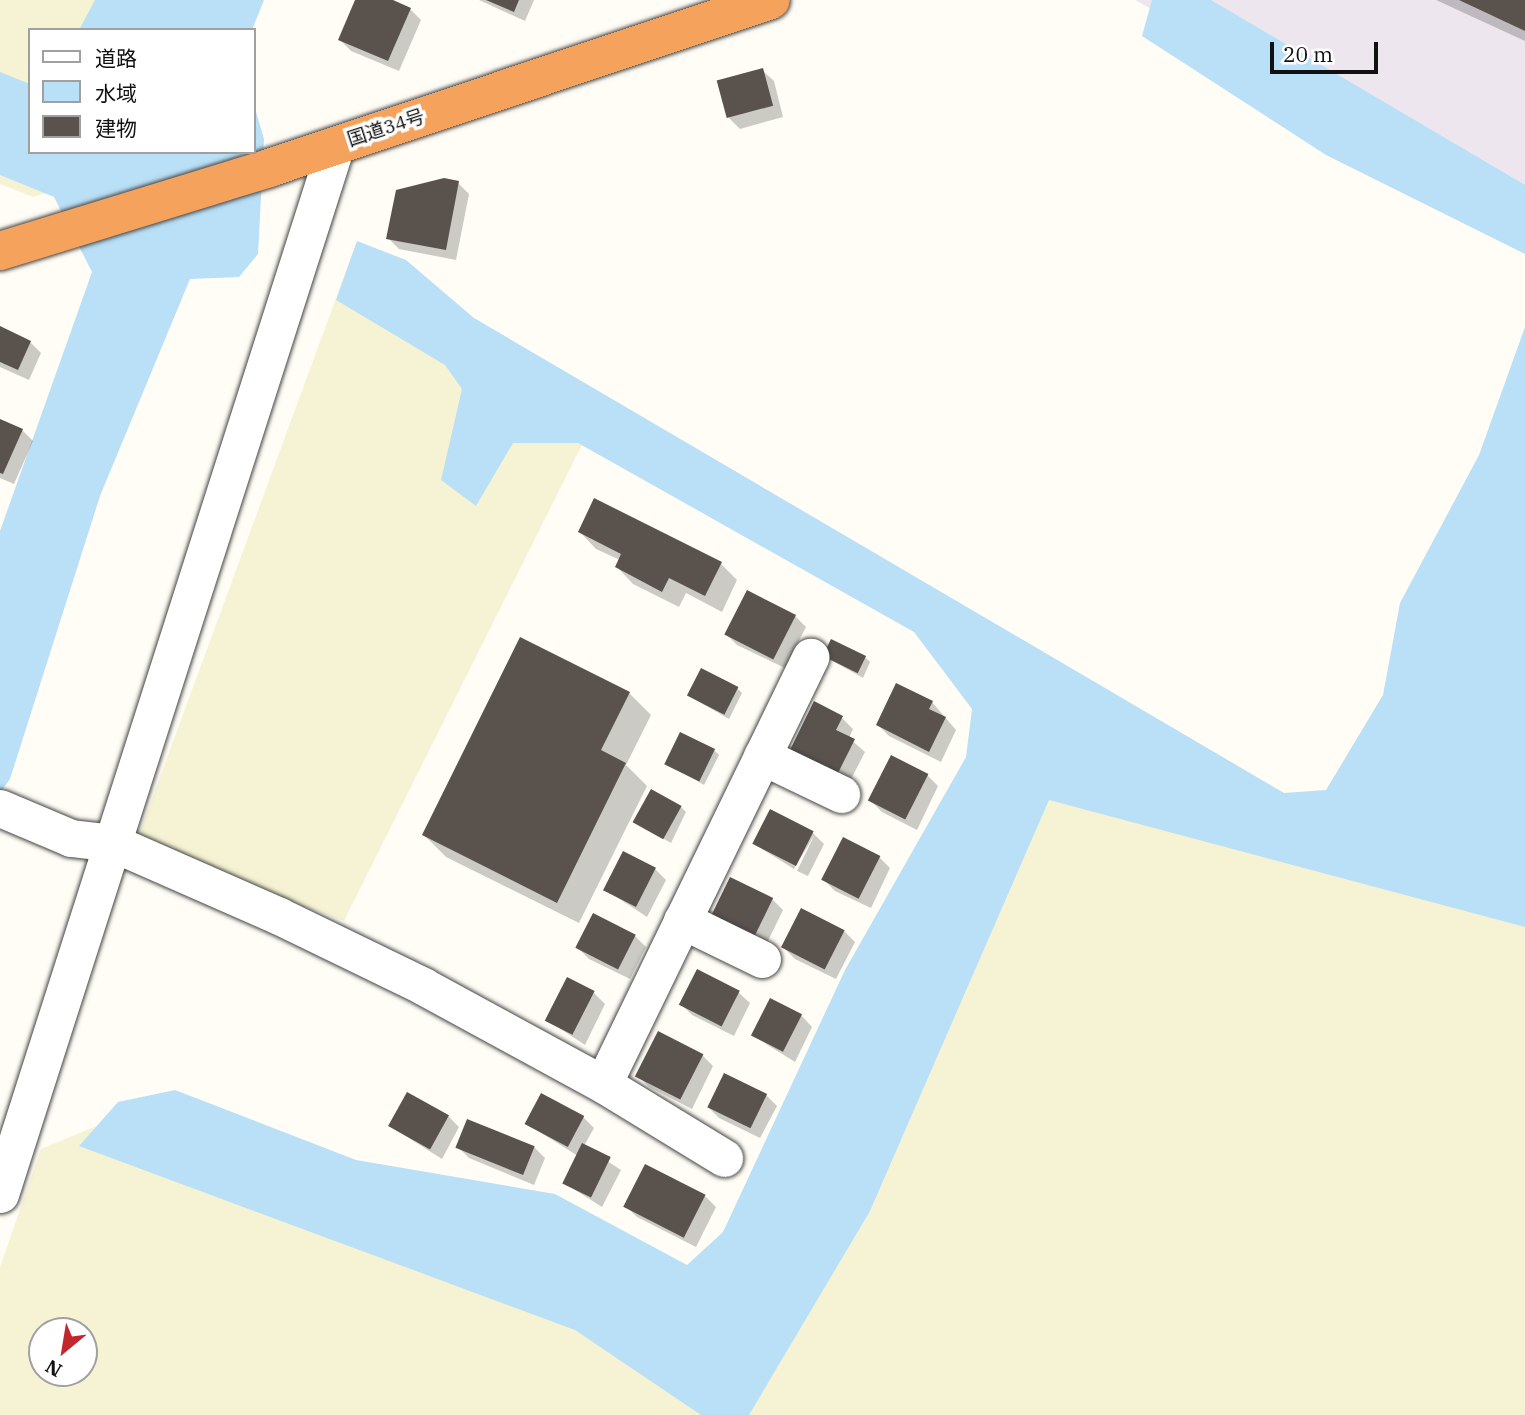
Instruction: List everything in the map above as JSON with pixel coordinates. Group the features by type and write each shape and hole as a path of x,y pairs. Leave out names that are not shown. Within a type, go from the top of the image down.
{"highway":[{"name":"国道34号","path":"0,251 337,145 771,0"}],"street":[{"path":"0,1194 337,145"},
{"path":"603,1084 810,657"},
{"path":"762,756 841,794"},
{"path":"1,808 71,838 113,843 387,969 603,1084 724,1158"},
{"path":"682,920 762,959"}],"shaded area":[{"path":"0,0 247,0 245,28 28,28 28,154 166,154 33,197 0,184"},
{"path":"1135,0 1525,0 1525,217"},
{"path":"357,241 591,427 344,921 223,877 138,837"},
{"path":"1525,421 1525,1415 0,1415 0,1267 41,1149 152,1103 708,1302 1032,676 1366,843"}],"water":[{"path":"95,0 264,0 253,28 80,28"},
{"path":"1152,0 1211,0 1525,185 1525,254 1326,155 1142,36"},
{"path":"0,72 28,83 28,154 256,154 256,112 264,139 258,254 239,277 190,279 100,496 10,779 0,793 0,531 92,272 54,197 0,175"},
{"path":"357,241 406,260 474,318 1284,793 1326,790 1383,695 1400,603 1479,455 1525,327 1525,927 1049,800 870,1211 749,1415 701,1415 575,1330 79,1146 118,1102 175,1090 356,1160 555,1194 687,1265 723,1232 845,970 966,757 972,709 914,632 578,443 513,443 476,506 441,480 462,389 445,365 336,300"}],"building":[{"path":"355,0 393,0 411,8 388,61 338,40"},
{"path":"486,0 519,0 514,12"},
{"path":"1459,0 1525,0 1525,31"},
{"path":"763,68 773,106 727,118 717,80"},
{"path":"444,178 459,181 446,250 386,239 396,190"},
{"path":"0,326 31,341 18,370 0,362"},
{"path":"0,419 23,429 3,474 0,473"},
{"path":"594,498 722,562 705,596 669,578 662,592 615,567 621,554 578,532"},
{"path":"747,590 796,615 773,660 724,635"},
{"path":"520,637 630,692 601,750 626,763 557,903 422,835"},
{"path":"831,639 866,656 858,673 823,656"},
{"path":"701,668 738,687 724,715 687,696"},
{"path":"896,683 933,701 929,709 946,717 929,752 876,725"},
{"path":"814,701 843,716 836,730 855,739 837,775 789,752"},
{"path":"680,732 715,749 699,781 664,764"},
{"path":"891,755 928,774 905,820 868,800"},
{"path":"651,789 682,806 663,839 633,822"},
{"path":"770,809 814,831 796,866 752,844"},
{"path":"843,837 880,856 859,899 821,880"},
{"path":"623,851 656,868 636,907 603,890"},
{"path":"730,877 773,898 755,936 712,915"},
{"path":"801,908 845,930 825,969 781,947"},
{"path":"593,913 636,935 618,970 575,948"},
{"path":"697,969 740,991 722,1026 679,1005"},
{"path":"567,977 595,991 572,1035 545,1021"},
{"path":"770,998 802,1014 783,1052 751,1035"},
{"path":"658,1031 703,1054 680,1100 635,1076"},
{"path":"724,1073 767,1094 750,1128 707,1107"},
{"path":"407,1092 449,1115 430,1149 388,1126"},
{"path":"541,1093 584,1116 568,1147 525,1124"},
{"path":"467,1119 535,1146 523,1175 455,1148"},
{"path":"582,1143 611,1157 591,1197 562,1183"},
{"path":"645,1164 706,1195 684,1238 623,1207"}]}
